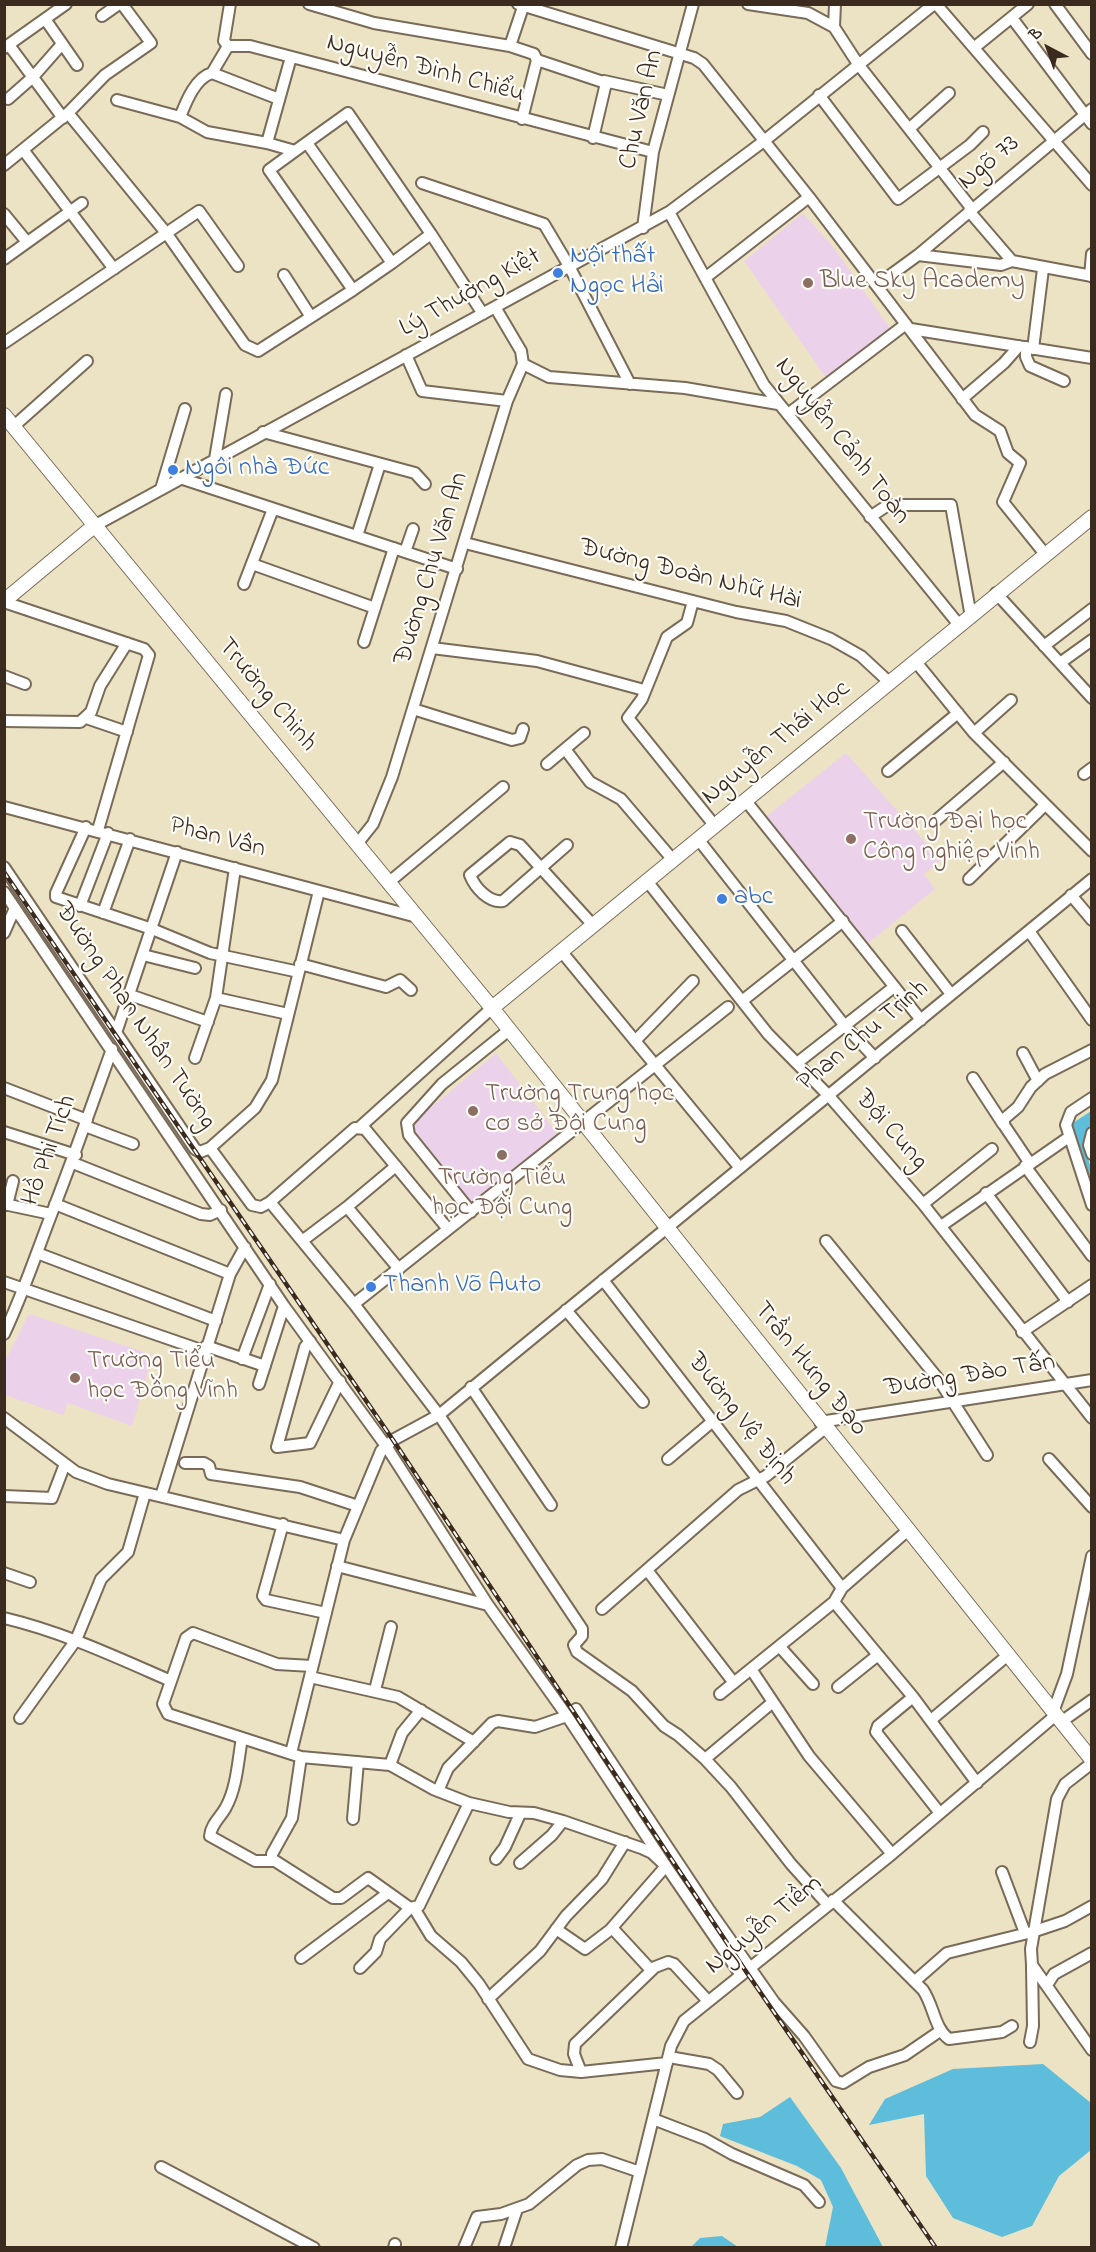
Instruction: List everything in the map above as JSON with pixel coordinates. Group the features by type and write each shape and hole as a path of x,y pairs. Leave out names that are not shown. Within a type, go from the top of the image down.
{"main road":[{"name":"Trường Chinh","path":"4,415 492,1008"},
{"name":"Nguyễn Thái Học","path":"492,1008 592,924 966,622 996,593 1092,517"},
{"path":"6,599 94,526"},
{"name":"Trần Hưng Đạo","path":"492,1008 665,1229 1092,1761"}],"street":[{"path":"66,4 7,47 167,234 245,345 252,350 266,348 431,234"},
{"path":"4,165 66,115 98,81 150,43 120,4 102,16"},
{"path":"212,73 228,46 224,41 230,4"},
{"path":"309,4 385,26 510,46 534,54 537,60 522,119"},
{"name":"Chu Văn An","path":"643,228 653,152 693,4"},
{"path":"748,4 808,13 834,27 858,64 1012,261"},
{"path":"834,27 835,4"},
{"path":"935,4 975,47 1052,141 1092,185"},
{"name":"Lý Thường Kiệt","path":"94,526 669,212 764,141 935,4"},
{"path":"975,47 1028,4"},
{"path":"1055,4 1092,54"},
{"path":"510,46 522,5 680,53 703,64 809,197 975,415 1000,431 1008,453 1020,463 1004,502 1045,554"},
{"path":"1012,18 1088,112 1092,124"},
{"path":"45,19 77,65"},
{"path":"8,99 33,77 62,44"},
{"name":"Nguyễn Đình Chiểu","path":"228,46 250,46 653,152"},
{"path":"267,143 291,57"},
{"path":"537,60 604,81 668,94"},
{"path":"180,117 190,95 206,75 212,73 279,99"},
{"path":"593,138 607,86 604,81"},
{"path":"910,128 949,93"},
{"path":"819,96 898,199 984,132"},
{"path":"117,100 180,117 207,132 267,143 295,151"},
{"name":"Ngõ 73","path":"877,285 918,255 1088,112"},
{"path":"352,290 269,170 348,113 483,314"},
{"path":"307,143 392,263"},
{"path":"24,151 114,269"},
{"path":"422,183 540,222 547,227 630,384"},
{"path":"705,278 809,197"},
{"path":"4,259 81,202"},
{"path":"4,343 199,211 238,266"},
{"name":"Nguyễn Cảnh Toàn","path":"669,212 764,385 870,517 966,622"},
{"path":"4,214 27,242"},
{"path":"918,255 1001,265 1012,261 1043,269 1091,276 1092,254"},
{"path":"1043,269 1026,357 1030,366 1064,381"},
{"path":"284,275 311,317"},
{"path":"495,307 521,351 523,364 549,378 685,388 778,404"},
{"path":"788,414 909,327 1092,358"},
{"path":"963,399 1004,363 1026,348"},
{"path":"406,356 422,391 507,401"},
{"path":"14,426 87,361"},
{"name":"Đường Chu Văn An","path":"357,844 373,824 392,777 507,401 523,364"},
{"path":"215,459 226,394"},
{"path":"160,489 185,409"},
{"path":"263,432 415,473 425,484"},
{"path":"357,536 380,464"},
{"path":"180,478 457,569"},
{"path":"870,517 888,505 951,505 966,622"},
{"path":"244,584 273,509"},
{"path":"363,642 400,550 413,529"},
{"name":"Đường Đoàn Nhữ Hài","path":"465,543 693,601 773,618 808,629 861,656 890,683"},
{"path":"252,564 375,608"},
{"path":"996,593 1092,698"},
{"path":"6,599 144,649 149,655 127,732 103,832 80,906"},
{"path":"693,601 687,623 667,638 642,699 631,712 629,720 715,826"},
{"path":"1044,646 1092,609"},
{"path":"1060,663 1092,640"},
{"path":"4,721 80,722 86,718 100,686 127,643"},
{"path":"432,648 537,661 644,690"},
{"path":"916,662 974,733 1092,851"},
{"path":"4,676 25,684"},
{"path":"974,733 1011,700"},
{"path":"413,709 512,740 520,738 523,729"},
{"path":"888,771 958,713"},
{"path":"86,718 127,732"},
{"path":"547,764 584,734"},
{"path":"565,749 590,782 621,799 673,860"},
{"path":"933,823 1004,762"},
{"path":"388,883 503,787"},
{"path":"746,801 921,1020"},
{"path":"969,879 1045,805"},
{"name":"Phan Vân","path":"4,807 417,917"},
{"path":"86,827 56,893 59,899 152,929 221,955 299,968 386,987 398,979 411,990"},
{"path":"103,914 130,839"},
{"path":"698,840 845,1026 874,1058"},
{"path":"567,845 541,867 503,901 496,902 484,894 470,875 513,841 520,845 541,867 592,924"},
{"path":"116,1033 177,852"},
{"name":"Đường Phan Nhân Tường","path":"4,867 195,1149 200,1152 210,1148 252,1204 261,1207 270,1202"},
{"path":"195,1058 216,998 235,868"},
{"name":"Phan Chu Trinh","path":"389,1443 439,1415 1092,879"},
{"name":"Đội Cung","path":"647,881 742,1001 829,1095 923,1204 1092,1418"},
{"path":"210,1148 255,1108 267,1090 319,891"},
{"path":"4,892 284,1306 389,1443 488,1605 567,1716 666,1866 744,1970 840,2083 878,2063 904,2055 940,2031"},
{"path":"1071,895 1092,920"},
{"path":"4,933 15,908"},
{"path":"742,1001 843,921"},
{"path":"1029,931 1092,1020"},
{"path":"902,932 951,994"},
{"path":"561,951 740,1168"},
{"path":"143,955 195,968"},
{"path":"635,1041 693,981"},
{"path":"797,1063 894,987"},
{"path":"130,995 207,1022"},
{"path":"216,998 288,1014"},
{"path":"354,1304 728,1007"},
{"path":"492,1008 360,1127 355,1128 270,1202 354,1304 439,1415 582,1629 582,1636 574,1645 577,1652 632,1691 664,1726 678,1734 705,1759 731,1787 791,1864 915,1981 933,2006 940,2031 949,2039 957,2040 1002,2032 1012,2026"},
{"path":"471,1212 409,1135 407,1123 442,1084 509,1030"},
{"name":"Hồ Phi Tích","path":"4,1334 25,1290 112,1049"},
{"path":"1003,1124 1005,1118 1018,1107 1038,1081 1049,1071 1092,1050"},
{"path":"1023,1053 1038,1081"},
{"path":"973,1078 1027,1164 1092,1256"},
{"path":"4,1088 133,1144"},
{"path":"1092,1098 1075,1108 1066,1125 1092,1205"},
{"path":"360,1127 365,1129 448,1229"},
{"path":"4,1132 74,1159 201,1214 215,1214 221,1210"},
{"path":"1092,1133 1089,1145 1092,1154"},
{"path":"941,1226 1027,1164 1069,1137"},
{"path":"923,1204 992,1149"},
{"path":"302,1241 396,1166"},
{"path":"13,1181 6,1204 53,1209 230,1274"},
{"path":"986,1193 1068,1302"},
{"path":"347,1207 399,1269"},
{"path":"826,1241 888,1314 954,1403 987,1455"},
{"path":"161,1497 205,1348 230,1274 245,1247"},
{"path":"37,1253 216,1321"},
{"name":"Đường Vệ Định","path":"603,1280 842,1588"},
{"path":"4,1282 265,1366"},
{"path":"242,1359 270,1284"},
{"path":"1022,1332 1092,1286"},
{"path":"259,1383 284,1306"},
{"path":"566,1310 643,1402"},
{"path":"309,1341 304,1347 277,1447 310,1443 340,1381"},
{"name":"Đường Đào Tấn","path":"823,1425 1092,1380"},
{"path":"471,1387 551,1504"},
{"path":"4,1418 76,1472 108,1484 344,1540"},
{"path":"668,1460 713,1421"},
{"path":"602,1609 738,1490 766,1476 823,1425"},
{"path":"273,1861 272,1854 292,1818 296,1755 312,1666 344,1540 381,1451 389,1443"},
{"path":"1049,1459 1092,1507"},
{"path":"185,1463 204,1463 208,1464 211,1474 300,1487 358,1506"},
{"path":"4,1496 52,1498 65,1464"},
{"path":"20,1718 76,1640 102,1579 128,1552 145,1493"},
{"path":"283,1524 263,1596 266,1599 326,1613"},
{"path":"720,1694 834,1602 842,1588 907,1531"},
{"path":"1057,1716 1092,1556"},
{"path":"337,1566 488,1605"},
{"path":"647,1570 734,1683"},
{"path":"4,1573 30,1582"},
{"path":"834,1602 913,1697 977,1783"},
{"path":"4,1618 42,1627 171,1681"},
{"path":"375,1690 392,1627"},
{"path":"312,1666 278,1664 193,1633 186,1638 163,1704 168,1714 296,1755 390,1765 438,1791 469,1803 520,1814 534,1813 563,1821 652,1853 666,1866"},
{"path":"780,1647 813,1684"},
{"path":"838,1687 878,1655"},
{"path":"931,1720 1008,1655"},
{"path":"751,1669 809,1756 892,1854"},
{"path":"310,1677 375,1690 398,1698 474,1742"},
{"path":"913,1697 878,1726 876,1732 939,1812"},
{"name":"Nguyễn Tiềm","path":"621,2247 652,2120 678,2029 744,1970 892,1854 939,1812 1057,1716 1092,1700"},
{"path":"705,1759 773,1702"},
{"path":"576,1708 744,1970"},
{"path":"390,1765 402,1733 421,1710"},
{"path":"438,1791 448,1768 495,1721 535,1727 567,1716"},
{"path":"242,1738 232,1791 226,1808 211,1829 210,1836 255,1861 273,1861 333,1898 341,1898 366,1878 412,1908 431,1935 461,1962 528,2059 560,2070 581,2072 668,2060 709,2064 718,2070 737,2093"},
{"path":"1030,2042 1033,2026 1029,1933 1053,1815 1060,1791 1068,1780 1092,1761"},
{"path":"353,1819 358,1762"},
{"path":"360,1968 376,1952 380,1939 412,1908 420,1904 469,1803"},
{"path":"496,1859 505,1847 520,1814"},
{"path":"520,1863 552,1835 563,1821"},
{"path":"488,1999 540,1951 556,1929 602,1879 625,1842"},
{"path":"556,1929 585,1949 610,1930 666,1866"},
{"path":"1002,1872 1029,1933"},
{"path":"301,1958 388,1893"},
{"path":"915,1981 947,1953 1029,1933 1065,1921 1092,1906"},
{"path":"610,1930 620,1935 646,1967 653,1969"},
{"path":"1047,1985 1053,1974 1092,1953"},
{"path":"581,2072 574,2054 575,2044 653,1969 668,1962 674,1964 708,2001"},
{"path":"1032,1965 1092,2050"},
{"path":"652,2120 705,2139 732,2154 804,2185 819,2202"},
{"path":"464,2247 477,2217 517,2209 542,2196 577,2165 588,2160 602,2159 640,2172"},
{"path":"161,2167 314,2247"},
{"path":"504,2247 517,2209"}],"shaded area":[{"name":"Blue Sky Academy","path":"803,213 834,248 891,330 827,379 744,261"},
{"name":"Trường Đại học Công nghiệp Vinh","path":"846,753 941,860 924,874 935,889 866,945 764,818"},
{"path":"496,1053 560,1137 472,1207 411,1134 411,1124"},
{"name":"Trường Tiểu học Đông Vĩnh","path":"29,1314 153,1355 132,1426 68,1403 63,1415 5,1395 5,1361"}],"water":[{"path":"1091,1111 1091,1124 1085,1136 1085,1147 1091,1169 1091,1198 1070,1129 1073,1123"},
{"path":"1043,2064 1091,2103 1091,2150 1059,2176 1032,2226 1002,2237 953,2218 926,2176 924,2114 869,2125 885,2099 953,2069"},
{"path":"790,2097 841,2168 883,2247 825,2247 833,2207 821,2180 797,2166 720,2136 723,2124 760,2117"},
{"path":"722,2236 738,2247 691,2247 700,2238"}],"railway":[{"path":"4,872 393,1440 745,1970 936,2248"}],"place":[{"name":"Nội thất Ngọc Hải","path":"558,273"},
{"name":"Blue Sky Academy","path":"808,283"},
{"name":"Ngôi nhà Đức","path":"173,470"},
{"name":"Trường Đại học Công nghiệp Vinh","path":"851,839"},
{"name":"abc","path":"722,899"},
{"name":"Trường Trung học cơ sở Đội Cung","path":"473,1111"},
{"name":"Trường Tiểu học Đội Cung","path":"502,1155"},
{"name":"Thanh Võ Auto","path":"371,1287"},
{"name":"Trường Tiểu học Đông Vĩnh","path":"75,1378"}]}
